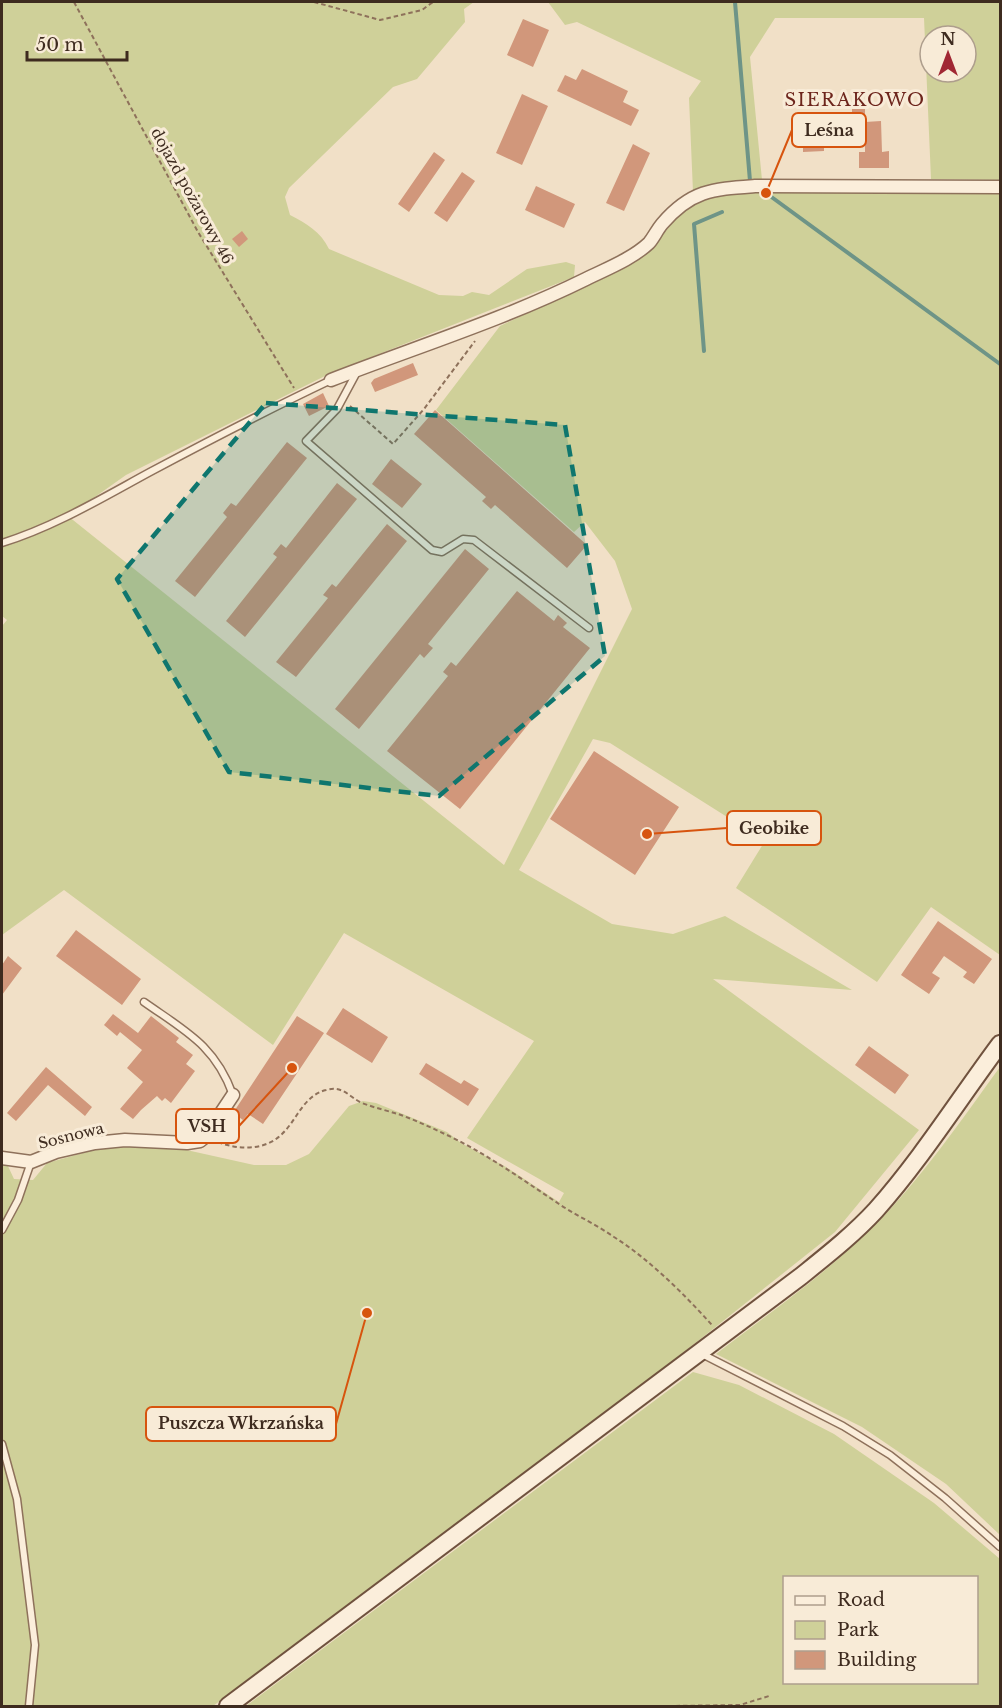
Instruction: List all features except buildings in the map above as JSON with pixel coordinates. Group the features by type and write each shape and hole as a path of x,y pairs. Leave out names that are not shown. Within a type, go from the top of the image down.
{"street":[{"path":"331,380 537,303 629,257 649,243 661,225 678,207 695,195 725,188 755,186 1000,187"},
{"path":"228,1707 700,1353 840,1245 875,1210 912,1165 1000,1044"},
{"path":"205,1137 233,1095"},
{"name":"Sosnowa","path":"2,1158 31,1162 56,1152 94,1143 124,1140 187,1143 200,1142 205,1137"}],"lane":[{"path":"358,370 337,410 306,441 432,550 442,552 463,539 474,540 589,628"},
{"path":"2,543 27,535 67,516 191,450 331,380"},
{"path":"144,1002 202,1043 218,1063 233,1095"},
{"path":"2,1230 18,1200 31,1162"},
{"path":"700,1353 843,1426 890,1455 945,1498 1000,1547"},
{"path":"2,1444 17,1499 35,1645 29,1707"}],"path":[{"name":"dojazd pożarowy 46","path":"74,2 198,232 299,396"},
{"path":"314,2 380,20 422,10 433,2"},
{"path":"342,399 393,444 424,410 490,322"},
{"path":"205,1137 226,1146 248,1149 281,1135 299,1110 325,1090 346,1090 360,1102 402,1116 449,1136 615,1237 682,1294 722,1336"},
{"path":"668,1707 740,1705 769,1696"}],"highlighted area":[{"path":"266,403 565,425 605,656 439,796 229,772 117,579"}],"green space":[{"path":"2,2 474,2 464,9 465,22 417,79 393,87 289,188 285,197 290,215 317,233 329,249 439,295 463,296 472,292 489,295 527,269 566,262 575,265 574,277 331,373 126,475 68,516 504,865 632,609 615,561 585,522 574,532 436,410 500,326 611,274 650,250 683,210 698,201 747,191 1000,191 1000,955 931,907 877,982 736,888 765,841 610,743 593,739 519,870 612,924 673,934 725,916 852,990 713,979 919,1130 835,1232 630,1395 213,1706 2,1706 2,1164 7,1164 14,1179 33,1180 47,1163 105,1147 146,1145 182,1149 254,1165 286,1165 309,1154 349,1106 363,1101 376,1103 447,1132 461,1143 506,1167 559,1202 564,1193 467,1138 534,1041 344,933 273,1045 64,890 2,935 2,626 7,620 2,616"},
{"path":"548,2 1000,2 1000,180 931,179 927,84 978,84 978,24 924,24 924,18 775,18 750,57 762,180 726,183 693,192 689,98 701,81 577,22 565,25"},
{"path":"1000,1067 1000,1535 946,1484 862,1427 716,1354 818,1276 876,1224 925,1168"},
{"path":"693,1372 739,1385 834,1434 934,1503 1000,1559 1000,1706 246,1706"}],"waterway":[{"path":"735,2 750,181"},
{"path":"766,193 1000,364"},
{"path":"704,351 694,224 722,212"}],"place":[{"name":"Leśna","path":"766,193"},
{"name":"Geobike","path":"647,834"},
{"name":"VSH","path":"292,1068"},
{"name":"Puszcza Wkrzańska","path":"367,1313"}],"district":[{"name":"SIERAKOWO","path":"855,100"}]}
